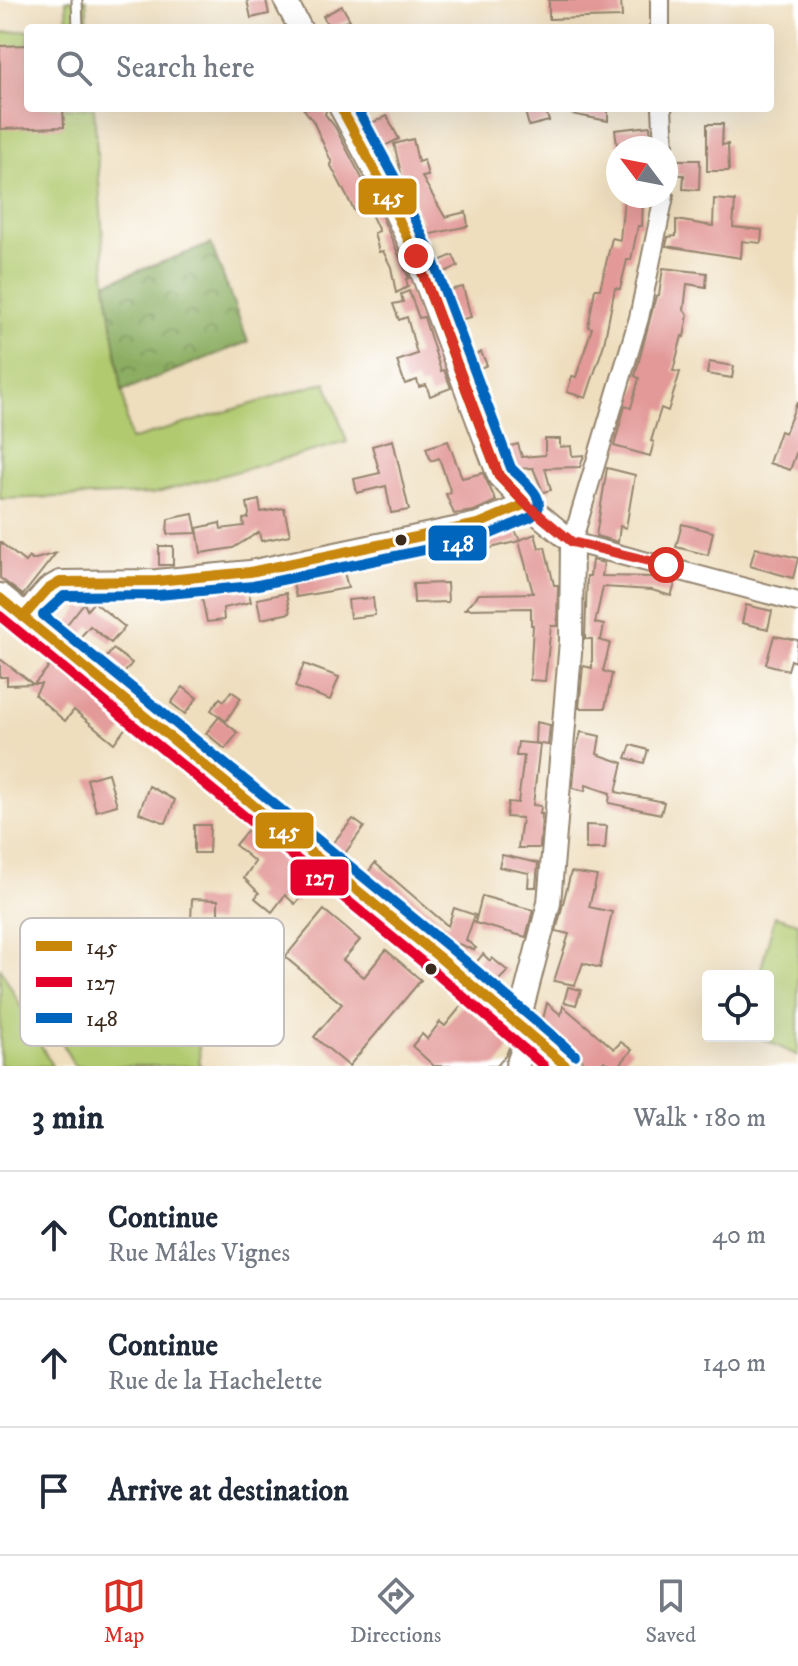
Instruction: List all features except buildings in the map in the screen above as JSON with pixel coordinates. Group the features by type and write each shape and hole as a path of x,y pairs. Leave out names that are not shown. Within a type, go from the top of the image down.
{"main road":[{"path":"0,598 440,958 566,1066"}],"street":[{"path":"285,0 298,24"},
{"path":"660,0 660,24"},
{"path":"343,112 416,256 499,476 526,504 572,542 798,602"},
{"path":"662,112 663,136"},
{"path":"517,1066 525,1044 522,1008 549,903 571,641 572,542 639,318 662,208"},
{"path":"23,617 48,589 60,582 157,581 250,572 478,524 526,504"}],"lane":[{"path":"77,0 78,24"}],"green space":[{"path":"66,0 86,0 88,24 67,24"},
{"path":"24,30 24,112 94,112 106,283 130,440 326,382 347,442 153,494 0,499 0,33"},
{"path":"211,244 248,342 122,391 106,283"},
{"path":"775,916 798,923 798,1056 769,1042 774,1042 774,970 761,970"},
{"path":"0,967 20,1005 20,1046 41,1046 52,1066 0,1066"},
{"path":"64,1046 199,1046 200,1066 74,1066"}],"transit line":[{"name":"145","path":"343,112 416,256 499,476 526,504"},
{"name":"148","path":"359,112 429,250 511,468 534,491 539,504 537,511 531,517 481,538 253,586 158,595 64,596 43,615 449,947 575,1055"},
{"name":"145","path":"23,617 48,589 60,582 157,581 250,572 478,524 526,504"},
{"name":"145","path":"0,598 440,958 566,1066"},
{"name":"127","path":"0,616 431,969 544,1066"}],"route":[{"path":"416,256 499,476 526,504 572,542 666,565"}]}
